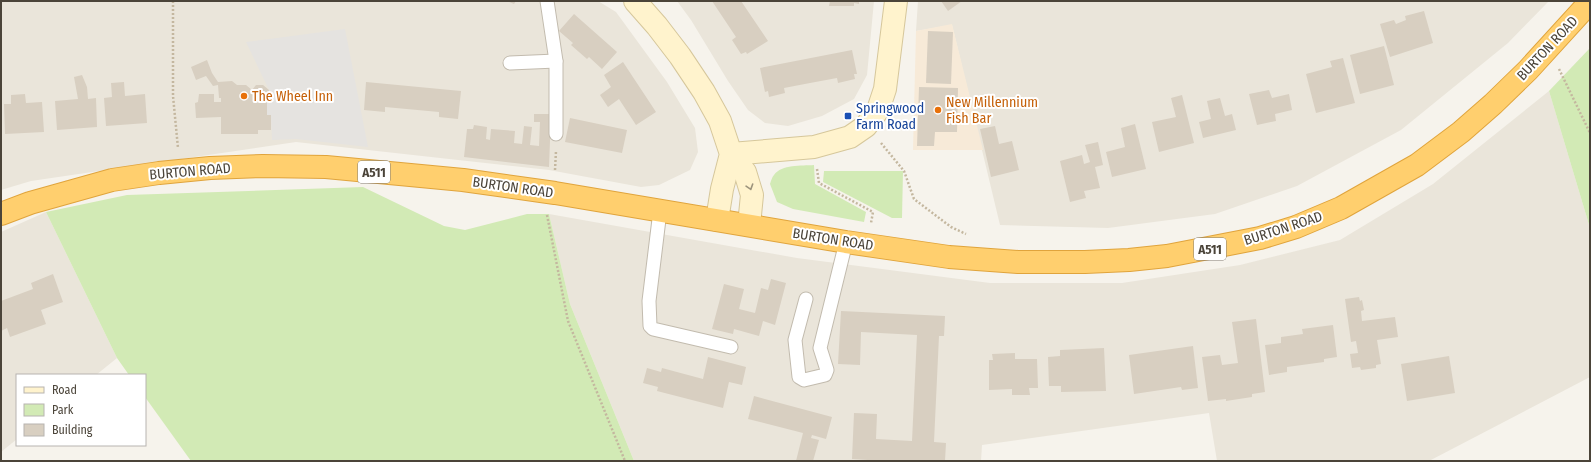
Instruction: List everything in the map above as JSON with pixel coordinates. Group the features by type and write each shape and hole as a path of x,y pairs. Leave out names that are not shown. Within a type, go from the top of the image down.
{"highway":[{"name":"BURTON ROAD","path":"1,214 30,203 112,180 210,168 263,166 326,167 463,180 949,257 1018,262 1085,262 1144,259 1167,256 1260,238 1296,227 1341,208 1417,165 1461,132 1493,104 1528,70 1590,2"}],"street":[{"path":"635,1 680,56 704,92 720,121 731,154 745,172 752,195 749,225"},
{"path":"731,154 814,147 850,136 866,126 878,110 885,89 896,1"},
{"path":"717,220 722,189 731,154"}],"lane":[{"path":"547,1 556,61 556,134"},
{"path":"510,63 556,61"},
{"path":"660,211 649,301 649,321 651,328 731,347"},
{"path":"806,299 795,340 799,377 804,380 825,376 827,370 820,348 856,243"}],"path":[{"path":"173,1 173,96 181,171"},
{"path":"1549,47 1590,133"},
{"path":"866,126 904,171 914,199 951,227 979,241 984,259"},
{"path":"554,175 556,134"},
{"path":"814,147 819,184 873,212 856,243"},
{"path":"567,196 564,210 546,208 568,321 625,461"}],"shaded area":[{"path":"1,1 598,1 616,12 667,82 695,128 698,152 690,170 659,185 641,187 549,170 296,142 31,181 1,190"},
{"path":"677,1 874,1 867,75 854,99 822,116 788,126 765,123 748,110 728,81 691,20"},
{"path":"918,1 1549,1 1508,43 1401,130 1297,186 1215,214 1108,228 1000,225 952,25 916,31"},
{"path":"952,24 983,150 913,150 916,31"},
{"path":"345,29 368,147 296,139 272,140 271,115 267,115 269,90 246,42"},
{"path":"1549,91 1590,228 1590,377 1429,461 1217,461 1209,413 982,445 981,461 634,461 570,304 549,214 797,258 990,283 1122,283 1240,265 1340,240 1433,184"},
{"path":"46,212 117,358 97,374 16,374 16,440 1,452 1,232"}],"green space":[{"path":"1590,48 1590,228 1549,91"},
{"path":"814,165 815,184 866,212 864,222 793,209 777,202 770,184 777,171 792,166"},
{"path":"824,171 903,171 902,218 892,218 823,182"},
{"path":"363,187 444,226 465,230 527,214 549,214 570,304 634,461 191,461 146,398 146,374 128,374 117,358 46,212 127,195"}],"building":[{"path":"507,1 516,1 514,4"},
{"path":"712,1 741,1 768,41 747,54 746,52 741,54 732,40 736,37"},
{"path":"830,1 859,1 859,4 854,3 854,6 829,6"},
{"path":"941,1 962,1 948,11"},
{"path":"1424,11 1433,43 1390,57 1380,24 1394,20 1396,24 1406,20 1405,16"},
{"path":"574,14 617,52 602,69 589,57 587,59 571,45 573,43 559,31"},
{"path":"928,31 953,32 951,84 926,83"},
{"path":"1384,46 1394,85 1360,94 1350,55"},
{"path":"852,50 857,74 854,74 855,79 838,83 837,78 784,88 785,93 769,97 768,91 765,92 760,68"},
{"path":"1343,58 1355,103 1316,113 1306,74 1332,67 1330,61"},
{"name":"The Wheel Inn","path":"207,60 212,73 218,82 232,81 237,85 246,85 252,90 256,85 263,85 269,90 267,115 271,115 271,130 258,130 258,134 221,134 221,117 196,118 195,103 198,102 199,94 214,94 214,102 221,102 221,98 219,98 218,85 213,86 206,76 196,80 191,67"},
{"path":"623,62 656,112 636,125 619,99 608,107 600,95 611,87 604,75"},
{"path":"82,75 87,87 88,99 96,98 97,127 57,130 55,101 78,99 74,77"},
{"path":"124,82 125,96 145,94 147,123 106,126 104,98 112,97 111,83"},
{"path":"366,82 461,91 458,119 439,117 439,112 385,107 385,112 364,110"},
{"name":"New Millennium Fish Bar","path":"919,87 958,88 957,132 935,132 934,146 917,146"},
{"path":"1269,90 1272,98 1289,94 1292,110 1275,114 1276,121 1257,125 1249,94"},
{"path":"25,94 26,103 42,102 44,132 5,134 4,104 11,104 11,95"},
{"path":"1182,95 1194,143 1159,152 1152,122 1176,117 1171,98"},
{"path":"1220,98 1225,116 1232,114 1236,130 1203,138 1199,122 1211,119 1207,101"},
{"path":"534,114 551,114 549,167 464,157 467,129 473,129 474,125 487,127 486,139 490,140 491,129 515,131 514,143 522,144 524,126 532,127 530,145 539,146 540,122 534,122"},
{"path":"570,118 627,130 622,153 565,142"},
{"path":"1135,124 1146,169 1112,177 1106,152 1125,147 1121,128"},
{"path":"995,126 999,144 1012,141 1019,170 991,177 980,129"},
{"path":"1098,142 1103,165 1095,167 1100,188 1084,191 1086,198 1070,202 1060,161 1082,155 1084,164 1090,162 1085,145"},
{"path":"53,274 63,302 41,310 46,324 10,337 7,328 1,331 1,301 33,289 31,283"},
{"path":"771,279 786,283 775,325 763,321 759,336 734,329 733,334 712,329 724,284 744,289 739,309 755,313 761,288 768,290"},
{"path":"1359,297 1360,301 1362,300 1364,310 1361,311 1362,321 1395,317 1398,337 1377,340 1381,364 1376,365 1376,368 1361,370 1360,367 1352,368 1350,354 1358,353 1356,341 1351,342 1345,299"},
{"path":"841,311 945,316 944,336 939,336 934,442 946,443 945,461 883,461 852,459 854,413 877,414 876,439 912,441 917,335 861,332 860,365 838,364"},
{"path":"1256,319 1265,392 1252,394 1252,397 1226,401 1226,399 1208,401 1202,357 1220,355 1222,365 1238,363 1232,322"},
{"path":"1333,325 1337,357 1324,359 1324,362 1287,367 1287,372 1269,375 1265,345 1281,343 1281,337 1303,334 1302,329"},
{"path":"1193,346 1198,388 1182,390 1181,387 1134,394 1129,355"},
{"path":"1104,348 1106,391 1061,392 1061,386 1049,386 1048,357 1060,356 1060,350"},
{"path":"1015,353 1015,359 1037,359 1038,388 1029,388 1030,395 1012,395 1012,389 989,390 989,360 993,360 992,354"},
{"path":"1449,356 1455,393 1407,401 1401,364"},
{"path":"708,357 746,367 742,385 729,382 723,408 657,391 658,387 643,383 647,368 661,372 662,368 703,379"},
{"path":"754,396 832,417 826,439 812,435 811,438 819,440 813,461 796,461 803,433 748,419"}],"place":[{"name":"The Wheel Inn","path":"244,96"},
{"name":"New Millennium Fish Bar","path":"938,110"},
{"name":"Springwood Farm Road","path":"848,116"}]}
